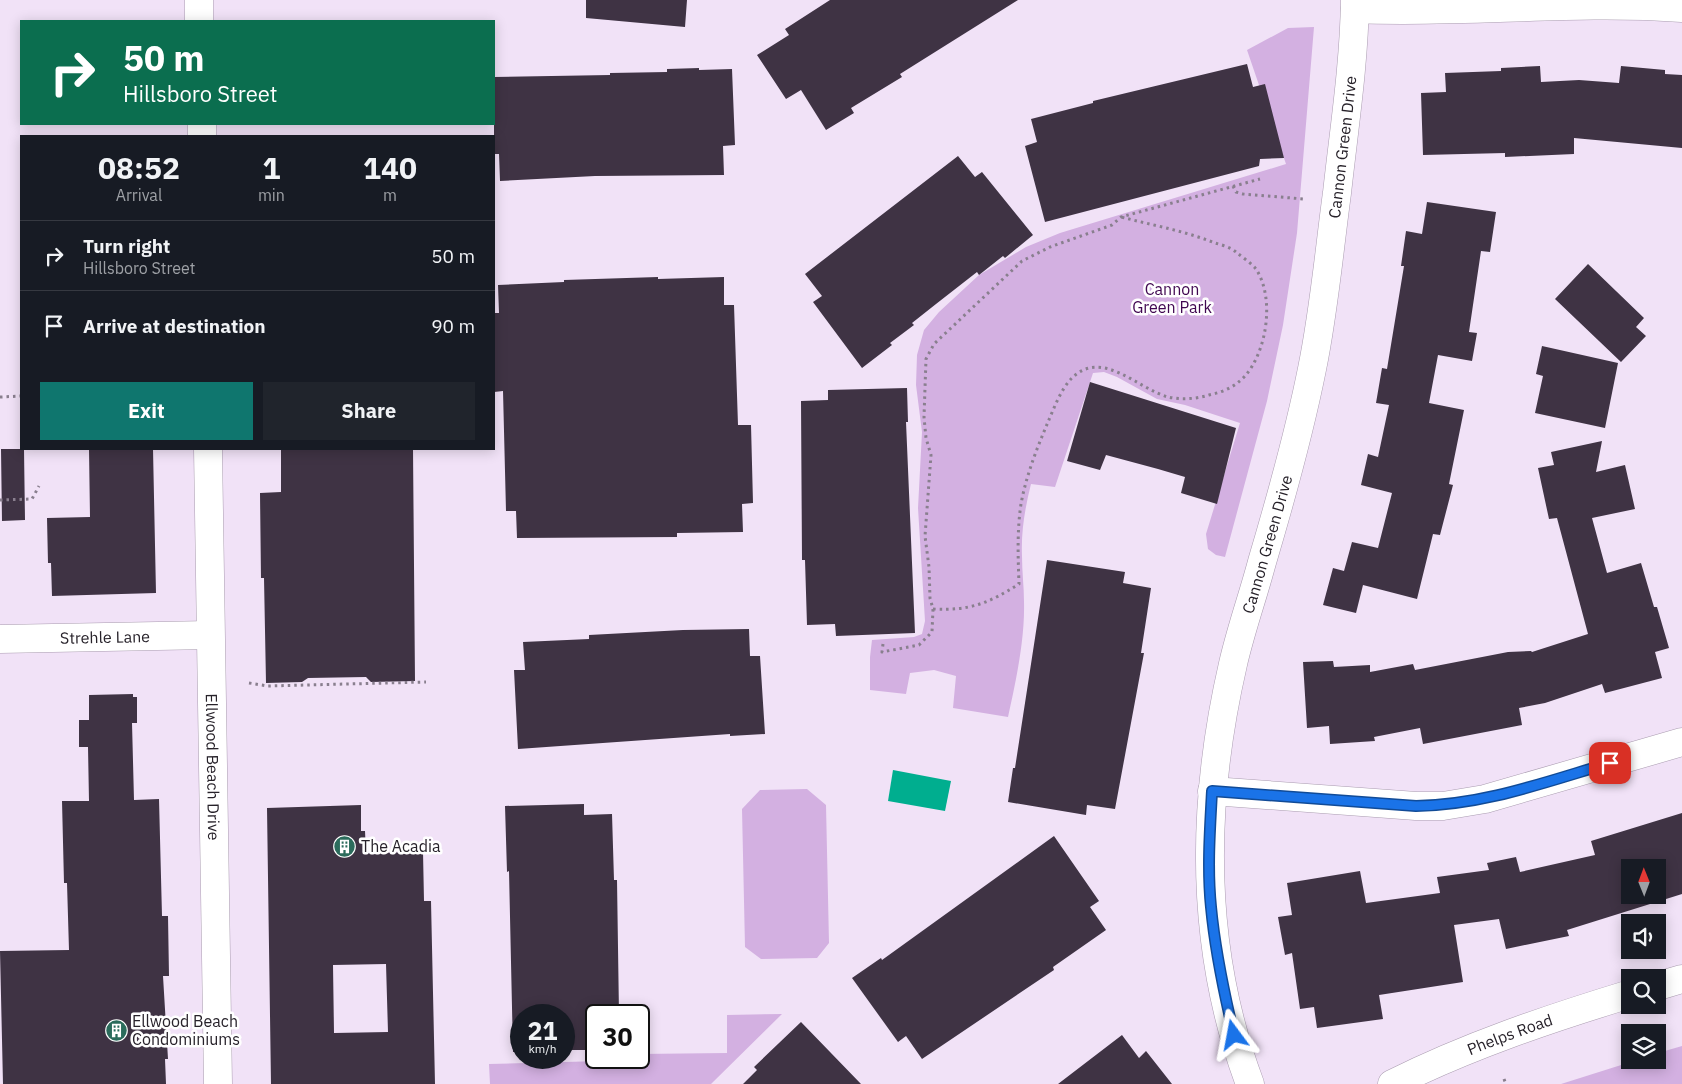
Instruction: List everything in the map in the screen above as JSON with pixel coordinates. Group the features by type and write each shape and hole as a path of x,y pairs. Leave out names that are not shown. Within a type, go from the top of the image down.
{"street":[{"path":"198,0 199,20"},
{"path":"1355,4 1398,11 1580,4 1682,8"},
{"name":"Cannon Green Drive","path":"1250,1084 1234,1035 1216,947 1210,905 1209,858 1212,791 1218,741 1233,662 1293,452 1312,368 1325,286 1350,87 1355,4"},
{"name":"Ellwood Beach Drive","path":"208,450 218,1084"},
{"name":"Strehle Lane","path":"0,639 210,635"},
{"path":"1212,791 1406,806 1443,806 1484,799 1682,742"},
{"path":"1666,984 1682,979"},
{"name":"Phelps Road","path":"1392,1084 1492,1040 1553,1017 1621,997"}],"path":[{"path":"883,644 882,652 918,645 932,632 933,609 930,598 925,536 931,455 926,438 924,417 926,359 934,344 1022,261 1050,247 1112,225 1120,217 1260,179"},
{"path":"1233,186 1236,192 1244,194 1304,199"},
{"path":"933,609 954,610 972,608 1000,596 1019,584 1018,536 1021,505 1026,482 1052,412 1072,378 1084,370 1100,367 1113,369 1154,392 1169,397 1188,399 1228,390 1244,377 1257,360 1267,313 1265,289 1256,269 1233,250 1196,236 1120,217"},
{"path":"0,396 20,396"},
{"path":"0,500 32,500 39,486"},
{"path":"249,683 268,686 426,682"},
{"path":"1504,1079 1506,1084"}],"green space":[{"name":"Cannon Green Park","path":"1314,27 1297,233 1283,325 1267,401 1225,557 1216,555 1208,549 1206,534 1240,423 1185,405 1157,399 1104,372 1093,373 1055,487 1031,484 1022,538 1023,631 1017,675 1008,717 953,708 956,676 934,670 910,673 906,694 870,690 872,640 914,637 922,634 925,621 918,508 922,432 916,385 917,355 924,330 939,312 979,275 1026,247 1060,233 1286,164 1247,50 1288,28"},
{"path":"807,789 826,805 829,943 817,958 761,959 745,947 742,809 760,790"},
{"path":"782,1014 711,1084 490,1084 489,1064 510,1063 510,1069 575,1069 575,1062 585,1061 585,1069 650,1069 650,1054 727,1053 727,1015"},
{"path":"1682,1046 1682,1084 1561,1084 1621,1065 1621,1069 1666,1069 1666,1051"}],"shaded area":[{"path":"893,770 951,781 945,811 888,801"}],"building":[{"path":"586,0 687,0 685,27 586,18"},
{"path":"830,0 1018,0 900,74 902,77 851,108 854,113 826,130 801,90 786,99 757,55 789,35 785,29"},
{"path":"1247,64 1253,87 1265,84 1284,158 1260,159 1259,166 1045,222 1025,146 1037,142 1031,119 1093,103 1093,101"},
{"path":"1540,66 1541,82 1579,80 1619,83 1621,66 1665,70 1665,74 1682,75 1682,148 1574,138 1574,154 1505,157 1505,153 1423,155 1421,93 1446,92 1445,73 1501,71 1501,68"},
{"path":"667,69 732,69 735,145 723,146 724,175 595,176 500,181 499,154 495,154 494,135 495,77 610,75 610,73 667,72"},
{"path":"958,156 975,177 982,172 1033,235 1005,258 1003,256 979,275 977,272 912,323 914,325 890,343 892,345 862,368 813,302 822,296 805,274"},
{"path":"1427,202 1496,212 1490,252 1481,251 1469,332 1477,333 1472,361 1438,355 1429,403 1464,410 1449,484 1453,485 1440,535 1433,534 1417,599 1363,585 1356,613 1323,605 1333,568 1344,571 1352,542 1378,548 1392,493 1361,485 1368,454 1378,457 1389,405 1376,403 1382,368 1387,369 1404,266 1401,266 1406,231 1422,234"},
{"path":"1588,264 1644,318 1636,327 1646,336 1621,362 1555,299"},
{"path":"724,277 724,305 734,305 738,425 751,425 753,503 742,504 743,532 677,533 677,537 517,538 516,511 506,511 503,391 495,392 495,313 499,313 498,285 564,282 564,280"},
{"path":"1542,346 1618,363 1605,428 1535,413 1543,376 1536,374"},
{"path":"1090,382 1236,428 1217,504 1181,493 1185,477 1158,469 1106,455 1100,470 1067,461"},
{"path":"907,388 908,422 906,422 915,633 836,636 835,624 807,625 805,560 802,560 801,401 828,400 828,390"},
{"path":"1602,441 1596,472 1625,465 1635,509 1592,518 1607,573 1641,563 1669,648 1655,652 1662,678 1605,693 1602,684 1545,703 1519,708 1522,725 1423,744 1420,728 1374,737 1375,741 1330,744 1329,726 1307,728 1303,662 1333,661 1334,667 1370,665 1370,672 1413,664 1415,670 1508,652 1532,652 1588,634 1557,518 1549,519 1538,468 1554,465 1551,452"},
{"path":"1,449 24,450 25,520 2,521"},
{"path":"89,450 153,450 156,593 52,596 51,563 48,563 47,518 90,517"},
{"path":"281,450 413,450 415,681 371,682 366,677 308,678 302,682 266,683 264,578 261,578 260,493 281,492"},
{"path":"1047,560 1125,572 1123,583 1151,588 1141,653 1144,653 1115,809 1087,805 1086,815 1008,802 1013,768 1015,768"},
{"path":"749,629 750,656 760,656 765,734 730,736 730,734 518,749 514,670 525,670 523,642 589,639 589,635"},
{"path":"133,694 133,697 137,697 137,723 132,723 134,800 159,799 162,916 168,916 169,976 163,976 168,1059 165,1059 166,1084 3,1084 0,951 69,950 67,883 64,883 62,801 89,801 88,747 79,747 79,720 89,720 89,695"},
{"path":"584,804 584,815 612,814 614,880 617,880 619,1004 585,1004 585,1050 575,1050 575,1004 512,1004 509,871 507,872 505,806"},
{"path":"361,805 361,831 365,831 366,853 423,852 424,901 431,901 435,1084 271,1084 267,808","holes":["386,964 388,1032 334,1033 333,965"]},
{"path":"1682,813 1682,894 1666,899 1666,859 1621,859 1621,904 1650,904 1567,930 1569,936 1506,949 1499,919 1454,925 1463,982 1379,995 1383,1019 1317,1028 1314,1007 1300,1009 1292,953 1285,955 1278,917 1292,915 1287,883 1360,871 1366,903 1440,893 1437,877 1489,870 1487,863 1516,857 1520,872 1595,855 1591,841"},
{"path":"1054,836 1099,901 1090,907 1106,930 1053,967 1054,970 922,1059 906,1036 898,1042 852,978 881,958 882,960"},
{"path":"801,1022 861,1084 743,1084 757,1070 754,1067"},
{"path":"1122,1035 1139,1058 1146,1051 1172,1084 1058,1084"}],"place":[{"name":"The Acadia","path":"345,846"},
{"name":"Ellwood Beach Condominiums","path":"116,1030"}],"route":[{"path":"1234,1035 1216,947 1210,905 1209,858 1212,791 1257,796 1443,806 1484,799 1610,763"}]}
